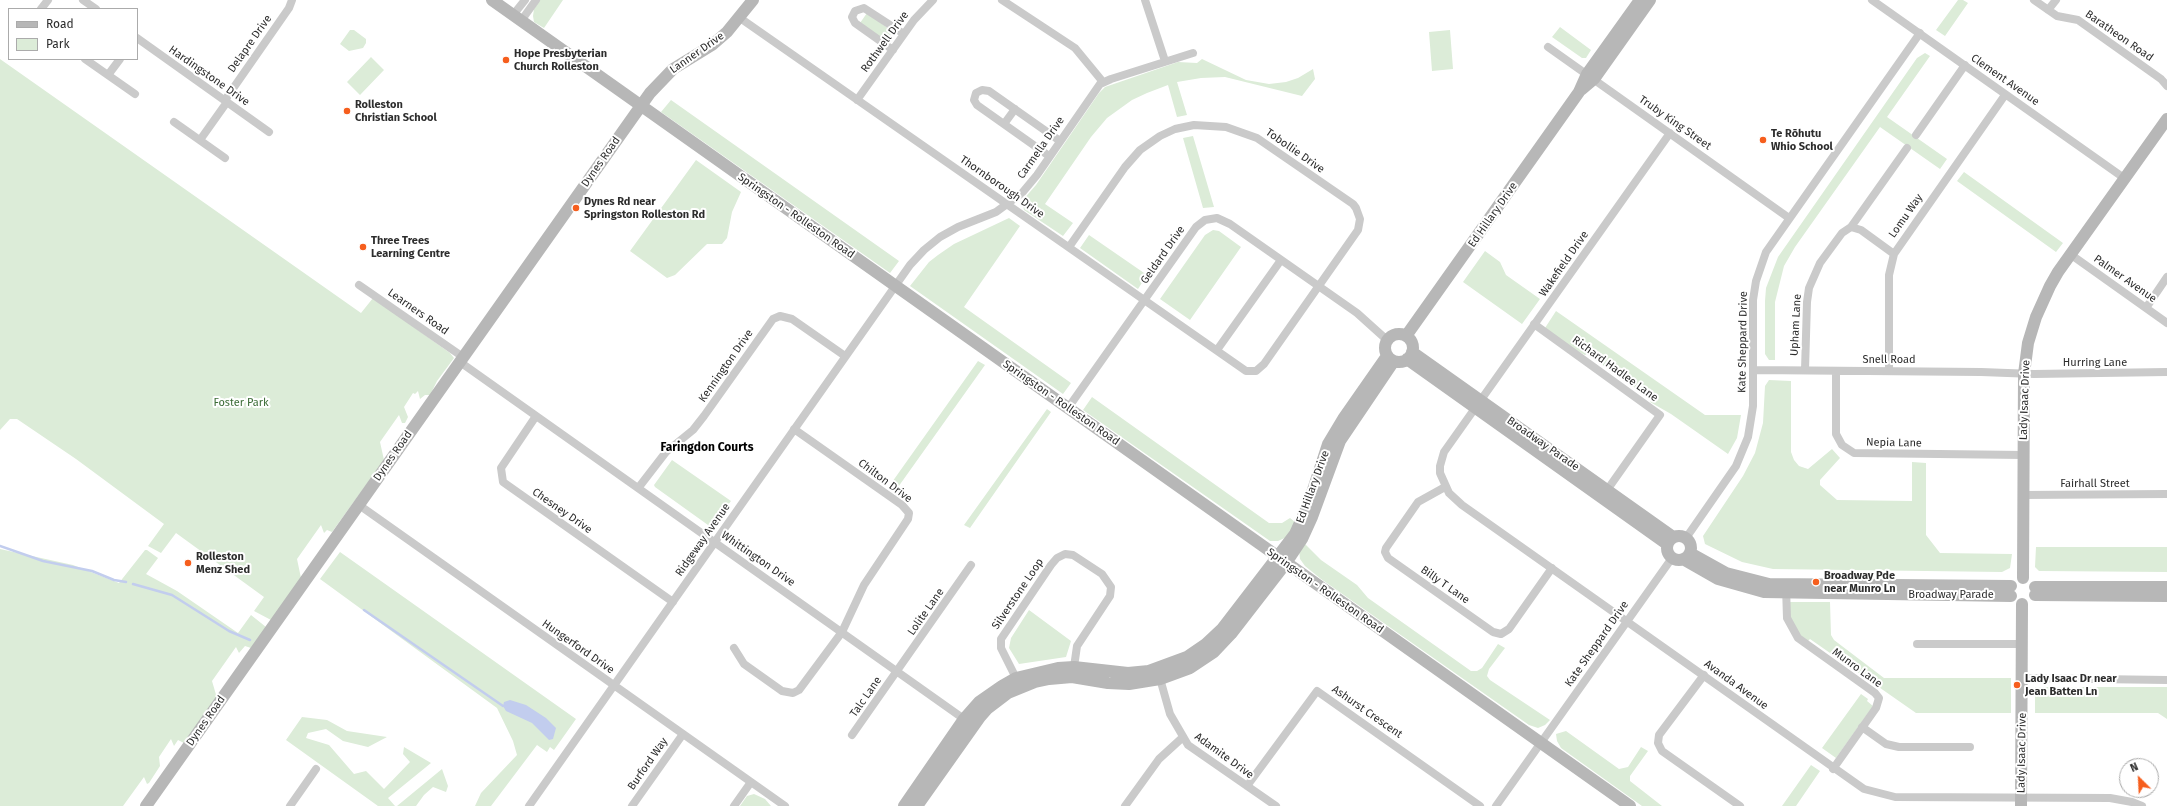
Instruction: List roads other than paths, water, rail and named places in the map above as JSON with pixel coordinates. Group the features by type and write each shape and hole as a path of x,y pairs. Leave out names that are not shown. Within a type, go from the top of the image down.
{"street":[{"path":"42,8 48,0"},
{"path":"83,0 95,8"},
{"name":"Delapre Drive","path":"200,140 290,8 292,0"},
{"name":"Springston - Rolleston Road","path":"492,0 1630,806"},
{"path":"517,18 525,0"},
{"path":"517,18 536,0"},
{"name":"Lanner Drive","path":"640,106 654,87 670,72 720,39 740,18 753,0"},
{"name":"Rothwell Drive","path":"857,100 919,13 933,0"},
{"path":"1002,0 1075,48 1104,82"},
{"path":"1145,0 1165,61"},
{"name":"Ed Hillary Drive","path":"1590,77 1640,0"},
{"name":"Ed Hillary Drive","path":"1406,336 1579,92 1650,0"},
{"name":"Clement Avenue","path":"1872,0 2124,178"},
{"name":"Baratheon Road","path":"2034,0 2057,16 2078,20 2161,79 2167,86"},
{"path":"2048,10 2056,0"},
{"path":"893,50 855,23 852,17 855,11 864,8 904,34"},
{"name":"Thornborough Drive","path":"740,18 1246,371 1252,372"},
{"name":"Kate Sheppard Drive","path":"1686,538 1726,481 1744,450 1753,406 1753,306 1756,281 1766,252 1920,33"},
{"name":"Hardingstone Drive","path":"138,39 269,132"},
{"name":"Truby King Street","path":"1548,47 1789,218"},
{"name":"Carmella Drive","path":"895,286 913,261 936,240 958,227 990,216 1008,205 1030,184 1090,95 1104,82 1193,53"},
{"path":"86,60 135,94"},
{"path":"108,75 119,60"},
{"path":"1916,135 1965,65"},
{"path":"1049,156 977,106 974,100 976,93 982,90 989,91 1060,141"},
{"name":"Lomu Way","path":"1889,371 1889,275 1894,254 2006,95"},
{"name":"Dynes Road","path":"146,806 640,106"},
{"path":"1004,124 1015,109"},
{"name":"Lady Isaac Drive","path":"2023,578 2024,374 2028,343 2039,311 2050,286 2070,254 2167,119"},
{"path":"174,122 225,158"},
{"name":"Tobollie Drive","path":"1069,247 1125,167 1140,150 1160,136 1175,129 1194,125 1216,125 1237,130 1266,143 1356,208 1360,219 1358,230 1264,364 1260,369 1252,372"},
{"name":"Wakefield Drive","path":"1478,404 1670,133"},
{"name":"Upham Lane","path":"1805,370 1806,302 1809,288 1820,263 1842,233 1851,227 1907,148"},
{"name":"Geldard Drive","path":"1068,408 1196,227 1205,220 1217,218 1226,221 1357,313 1387,340"},
{"path":"1851,227 1861,230 1894,254"},
{"name":"Palmer Avenue","path":"2070,254 2167,322"},
{"path":"1217,350 1281,260"},
{"path":"2146,308 2167,277"},
{"name":"Learners Road","path":"360,284 462,359"},
{"name":"Ridgeway Avenue","path":"529,806 895,286"},
{"name":"Kennington Drive","path":"639,487 666,452 693,430 773,319 785,316 792,318 845,356"},
{"name":"Richard Hadlee Lane","path":"1534,324 1660,415 1604,494"},
{"path":"1398,334 1406,336 1412,343 1409,356 1391,358 1385,348 1387,340 1398,334"},
{"name":"Broadway Parade","path":"1409,356 1670,540"},
{"name":"Ed Hillary Drive","path":"1159,674 1190,668 1214,652 1231,634 1281,560 1302,539 1312,517 1340,441 1391,358"},
{"name":"Whittington Drive","path":"462,359 536,416 639,487 964,719"},
{"name":"Snell Road","path":"1754,370 2024,374"},
{"name":"Nepia Lane","path":"1836,371 1836,434 1842,445 1854,453 2023,455"},
{"name":"Hurring Lane","path":"2024,374 2167,372"},
{"name":"Avanda Avenue","path":"1478,404 1448,445 1441,459 1440,473 1445,487 1453,499 1864,789 1883,795 1905,798 1930,797 2021,802 2110,798 2132,802 2142,806"},
{"name":"Chesney Drive","path":"536,416 502,468 503,482 672,602"},
{"name":"Chilton Drive","path":"794,429 902,504 909,513 904,528 864,585 842,632"},
{"name":"Billy T Lane","path":"1445,487 1418,502 1386,548 1386,555 1388,558 1493,632 1501,634 1509,630 1552,568"},
{"name":"Fairhall Street","path":"2023,495 2167,494"},
{"name":"Hungerford Drive","path":"359,506 783,806"},
{"path":"1680,536 1686,538 1690,543 1681,556 1667,551 1670,540 1680,536"},
{"name":"Silverstone Loop","path":"1016,678 1002,648 1001,640 1051,565 1057,558 1065,554 1073,555 1102,574 1112,587 1110,596 1077,646 1074,667"},
{"name":"Kate Sheppard Drive","path":"1496,806 1626,622 1681,556"},
{"name":"Broadway Parade","path":"1681,556 1736,576 1786,589 2011,591"},
{"name":"Lolite Lane","path":"898,671 971,565"},
{"path":"2023,578 2031,580 2035,591 2032,600 2022,604 2015,601 2011,591 2015,580 2023,578"},
{"path":"2035,591 2167,587"},
{"name":"Munro Lane","path":"1786,589 1787,618 1798,638 1878,695 1879,698 1876,708 1833,768"},
{"path":"2035,591 2167,596"},
{"name":"Lady Isaac Drive","path":"2021,802 2022,604"},
{"path":"734,648 744,664 782,691 793,692 799,690 806,683 842,632"},
{"path":"1917,644 2022,644"},
{"path":"904,806 964,719 979,702 1016,678 1044,670 1074,667 1128,673 1159,674"},
{"name":"Talc Lane","path":"852,735 898,671"},
{"path":"917,806 979,718 987,709 1008,693 1035,682 1049,679 1072,677 1108,683 1129,684 1159,674"},
{"name":"Adamite Drive","path":"1159,674 1170,714 1182,738 1188,745 1276,806"},
{"path":"1704,675 1659,735 1658,744 1662,751 1740,806"},
{"path":"2022,678 2167,680"},
{"name":"Ashurst Crescent","path":"1248,786 1317,691 1480,806"},
{"path":"1862,727 1886,744 1899,748 1970,747"},
{"name":"Burford Way","path":"632,806 683,734"},
{"path":"1125,806 1159,759 1182,738"},
{"path":"290,806 316,769"},
{"path":"734,806 751,782"},
{"path":"1930,797 1930,806"}],"water":[{"path":"510,700 526,705 546,718 556,728 553,739 549,740 532,723 506,711 503,706 504,702"}],"waterway":[{"path":"0,546 43,561 92,571 114,580 126,582"},
{"path":"133,584 172,595 229,631 250,640"},
{"path":"364,610 503,706"}],"place":[{"name":"Hope Presbyterian Church Rolleston","path":"506,60"},
{"name":"Rolleston Christian School","path":"347,111"},
{"name":"Te Rōhutu Whio School","path":"1763,140"},
{"name":"Dynes Rd near Springston Rolleston Rd","path":"576,208"},
{"name":"Three Trees Learning Centre","path":"363,247"},
{"name":"Rolleston Menz Shed","path":"188,563"},
{"name":"Broadway Pde near Munro Ln","path":"1816,582"},
{"name":"Lady Isaac Dr near Jean Batten Ln","path":"2017,685"}],"district":[{"name":"Faringdon Courts","path":"707,448"}],"park label":[{"name":"Foster Park","path":"241,403"}]}
